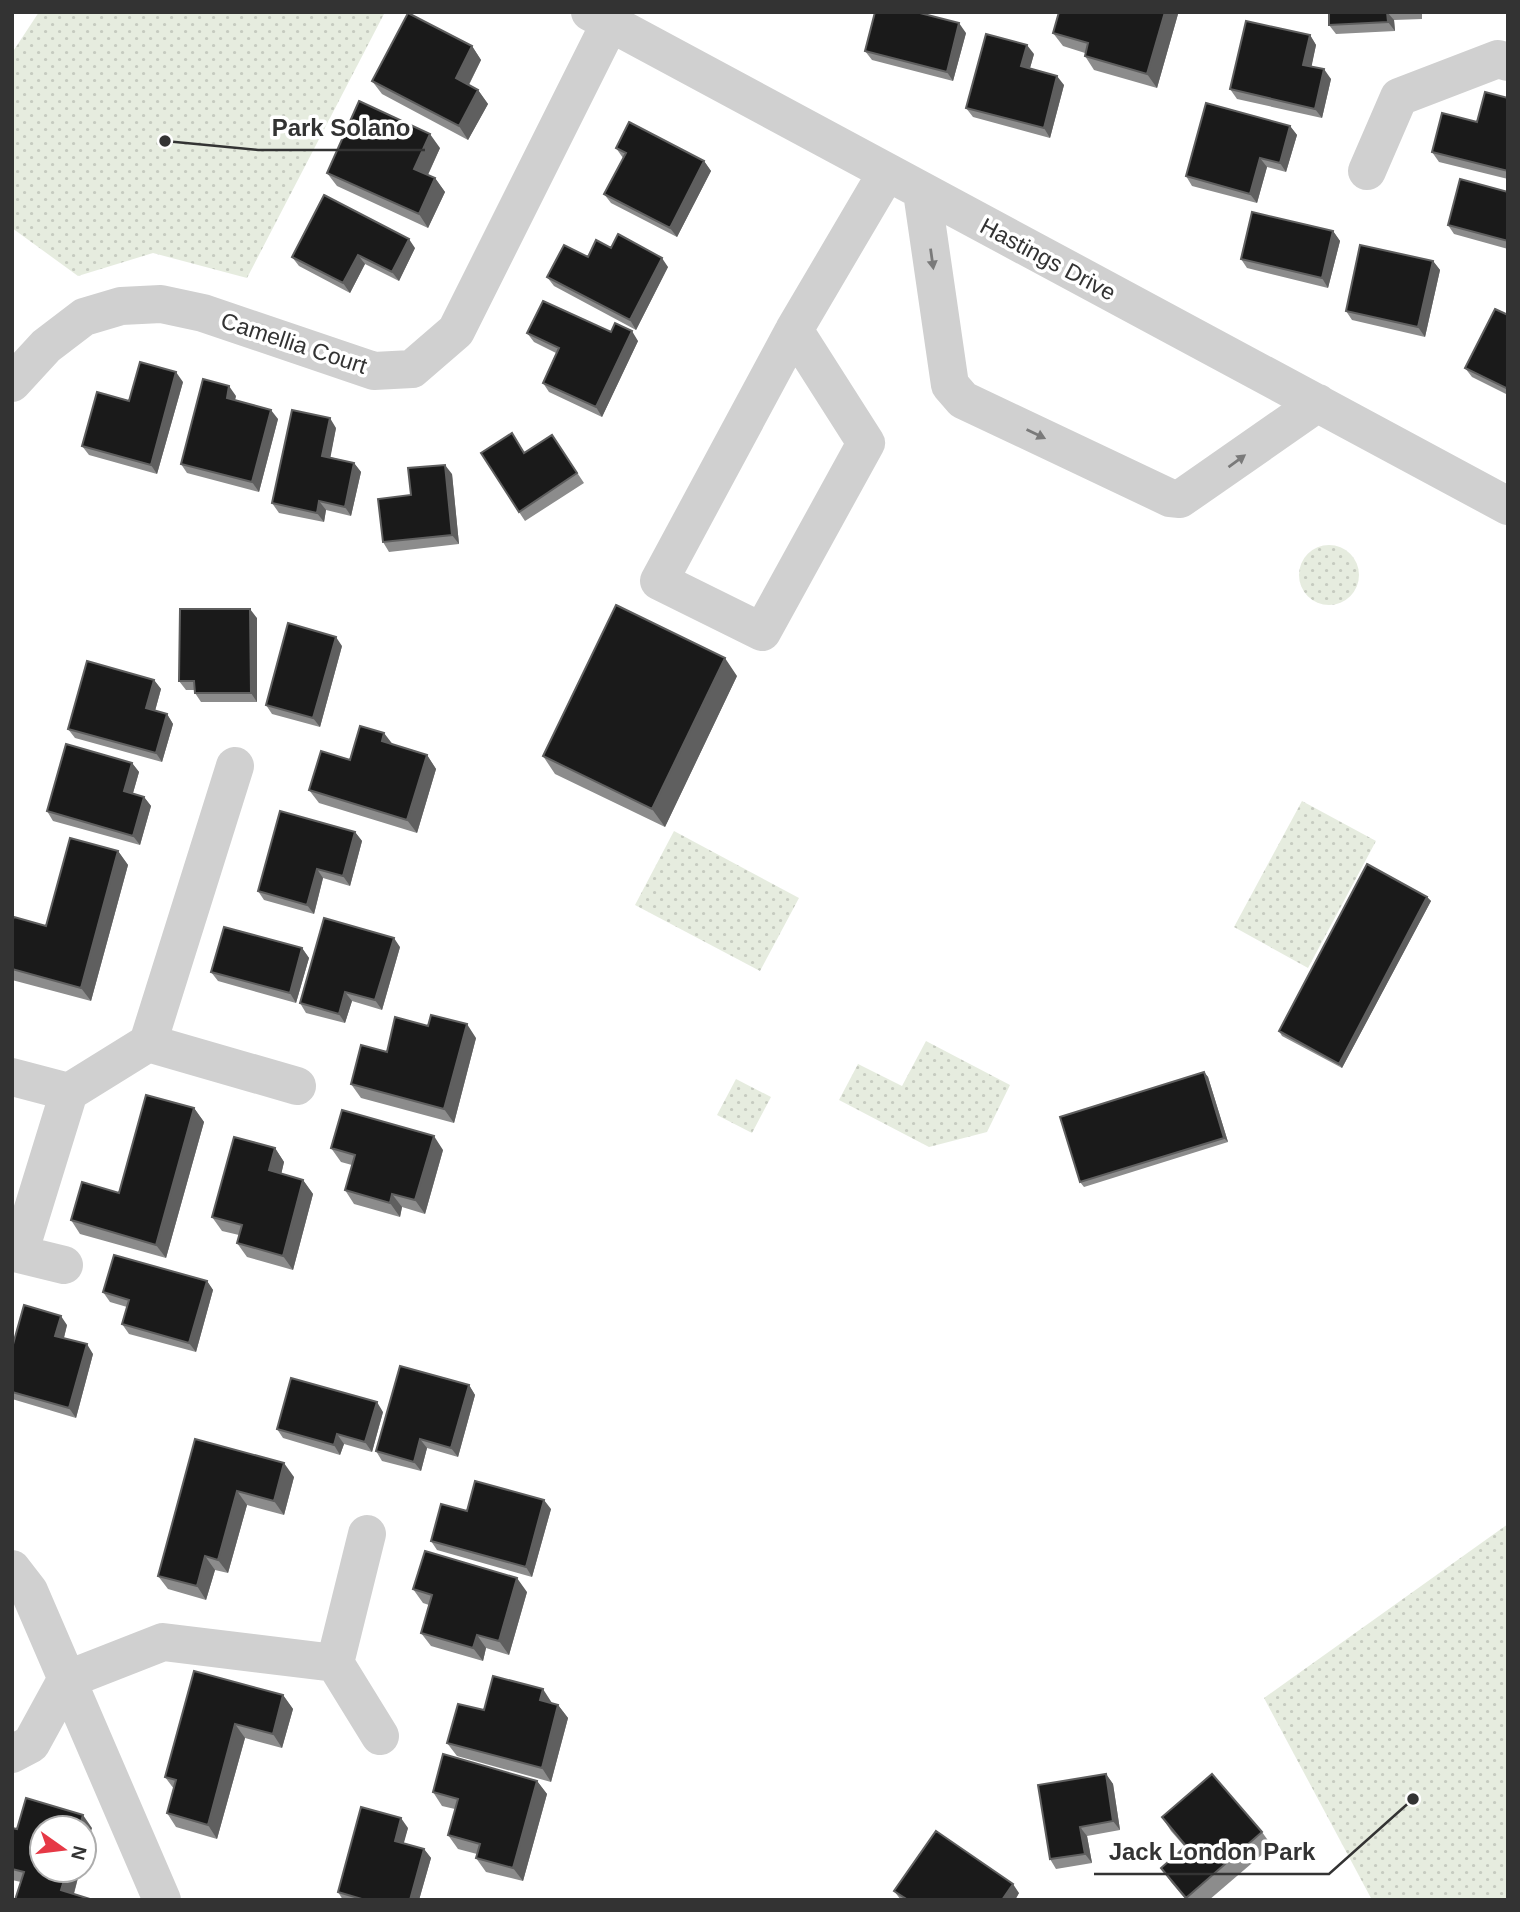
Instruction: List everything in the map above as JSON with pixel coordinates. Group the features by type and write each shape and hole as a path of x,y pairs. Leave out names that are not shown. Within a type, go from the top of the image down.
{"street":[{"name":"Hastings Drive","path":"600,18 1508,506"},
{"name":"Camellia Court","path":"12,383 46,346 84,317 121,306 161,304 203,313 374,371 412,369 456,331 600,18"},
{"path":"1367,172 1399,97 1498,59 1508,62"},
{"path":"794,330 866,443 762,632 659,581 794,330 887,172"},
{"path":"922,192 950,384 963,400 1170,499 1180,499 1318,403"},
{"path":"64,1265 19,1254 69,1093 148,1043 235,766"},
{"path":"148,1043 297,1086"},
{"path":"12,1077 69,1093"},
{"path":"367,1534 335,1663 380,1736"},
{"path":"12,1569 29,1591 162,1900"},
{"path":"12,1754 31,1744 66,1680 163,1642 335,1663"}],"shaded area":[{"path":"39,12 385,12 247,278 153,253 78,276 12,228 12,53"},
{"path":"1323,545 1335,545 1354,558 1359,575 1357,587 1346,600 1335,605 1323,605 1304,592 1299,581 1299,569 1312,550"},
{"path":"1302,801 1376,841 1308,968 1234,927"},
{"path":"674,831 799,898 760,971 635,905"},
{"path":"926,1041 1010,1085 987,1132 929,1147 839,1100 858,1064 902,1086"},
{"path":"736,1079 771,1097 752,1133 717,1115"},
{"path":"1508,1524 1508,1900 1372,1900 1264,1698"}],"building":[{"path":"875,12 916,12 959,23 947,72 865,51"},
{"path":"1059,12 1165,12 1147,74 1085,56 1088,43 1053,33"},
{"path":"1329,12 1387,12 1388,22 1329,25"},
{"path":"408,13 472,46 456,78 478,90 459,126 372,81"},
{"path":"1246,21 1310,35 1303,65 1324,69 1315,109 1230,89"},
{"path":"986,34 1027,45 1021,66 1057,76 1044,128 966,108"},
{"path":"1485,92 1508,98 1508,171 1432,152 1442,113 1477,122"},
{"path":"359,101 430,134 414,169 435,178 419,214 327,173"},
{"path":"1206,103 1290,126 1280,163 1260,158 1250,194 1186,176"},
{"path":"629,122 704,161 670,228 604,194 626,153 616,148"},
{"path":"1460,179 1508,192 1508,241 1448,225"},
{"path":"324,195 409,239 392,272 358,255 343,283 292,257"},
{"path":"1252,212 1333,231 1322,278 1241,259"},
{"path":"618,234 662,258 630,320 547,277 564,245 588,257 596,240 611,248"},
{"path":"1360,245 1433,261 1418,327 1346,311"},
{"path":"543,301 611,332 615,323 632,331 596,407 543,383 559,348 527,333"},
{"path":"1495,309 1508,315 1508,389 1465,368"},
{"path":"140,362 176,372 151,465 82,446 97,392 129,401"},
{"path":"203,379 229,386 227,398 271,410 252,482 181,464"},
{"path":"292,410 330,418 322,456 354,463 345,507 319,501 317,513 272,503"},
{"path":"512,433 524,453 552,435 577,473 519,512 481,453"},
{"path":"445,465 452,535 383,542 378,499 411,495 408,468"},
{"path":"616,605 725,658 652,809 543,756"},
{"path":"180,609 250,609 251,693 195,693 194,681 179,681"},
{"path":"288,623 336,637 313,718 266,705"},
{"path":"87,661 154,680 146,708 167,714 156,753 68,729"},
{"path":"360,726 384,733 382,741 427,755 407,820 309,790 321,751 350,760"},
{"path":"66,744 132,763 124,791 144,797 133,836 47,811"},
{"path":"280,811 355,832 343,876 317,869 307,905 258,891"},
{"path":"70,838 118,851 81,988 12,969 14,917 46,926"},
{"path":"1367,864 1427,897 1339,1064 1279,1031"},
{"path":"324,918 394,938 375,1000 345,992 339,1014 300,1003"},
{"path":"224,927 302,948 290,993 211,972"},
{"path":"431,1015 467,1024 444,1109 351,1084 361,1045 387,1052 395,1017 428,1026"},
{"path":"1204,1072 1224,1138 1080,1182 1060,1117"},
{"path":"146,1095 194,1108 156,1245 71,1220 82,1182 119,1193"},
{"path":"342,1110 434,1136 415,1200 392,1194 390,1203 345,1190 355,1155 331,1148"},
{"path":"234,1137 275,1148 269,1170 303,1180 283,1256 237,1243 242,1225 212,1217"},
{"path":"114,1255 207,1281 189,1343 122,1324 129,1300 103,1292"},
{"path":"24,1305 61,1316 55,1336 87,1344 69,1408 12,1392 12,1348"},
{"path":"400,1366 469,1385 451,1448 420,1439 414,1462 376,1451"},
{"path":"291,1378 377,1402 365,1442 337,1434 334,1445 277,1429"},
{"path":"195,1439 284,1463 274,1501 237,1491 218,1560 205,1556 197,1586 158,1576"},
{"path":"475,1481 544,1500 526,1567 431,1541 441,1504 467,1511"},
{"path":"425,1551 517,1578 499,1641 477,1635 473,1648 421,1633 432,1595 413,1589"},
{"path":"194,1671 283,1695 273,1734 235,1724 208,1825 167,1813 176,1780 165,1777"},
{"path":"493,1676 543,1689 540,1700 558,1705 542,1768 447,1743 458,1704 484,1710"},
{"path":"443,1754 537,1781 513,1868 476,1858 480,1844 448,1835 458,1799 433,1792"},
{"path":"1106,1774 1113,1821 1080,1827 1085,1854 1050,1859 1038,1785"},
{"path":"1212,1774 1262,1832 1186,1898 1161,1868 1186,1846 1162,1817"},
{"path":"26,1798 80,1814 28,1814 28,1884 63,1884 61,1890 93,1900 15,1900 24,1872 12,1869 12,1828 17,1829"},
{"path":"361,1807 401,1818 395,1841 424,1849 410,1900 365,1900 338,1892"},
{"path":"936,1831 1013,1884 1002,1900 908,1900 894,1891"}],"place":[{"name":"Park Solano","path":"165,141"},
{"name":"Jack London Park","path":"1413,1799"}]}
